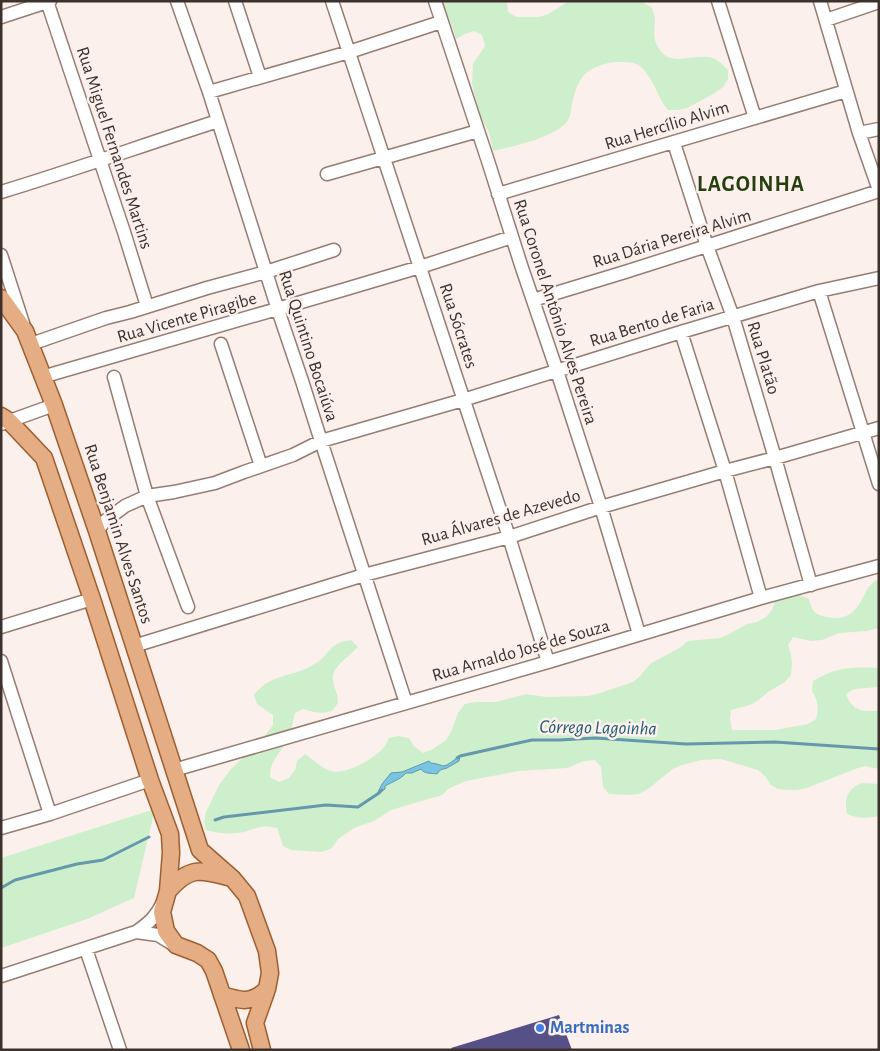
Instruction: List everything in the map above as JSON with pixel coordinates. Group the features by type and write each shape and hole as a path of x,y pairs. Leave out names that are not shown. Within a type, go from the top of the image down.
{"main road":[{"path":"1,298 28,338"},
{"name":"Rua Benjamin Alves Santos","path":"28,338 54,405 97,531 200,850 233,879 247,896 267,951 270,973 267,989 255,1023 262,1050"},
{"path":"4,421 44,458 92,599 150,780 170,834 168,891 162,912 166,931 176,945 208,960 214,971 241,1050"},
{"path":"137,738 158,732 162,733"},
{"path":"168,891 176,881 191,872 208,871 233,879"},
{"path":"222,995 243,1001 254,999 267,989"}],"street":[{"name":"Rua Quintino Bocaiúva","path":"177,1 210,92 278,310 406,703"},
{"path":"235,1 260,77"},
{"name":"Rua Sócrates","path":"332,1 509,537 548,662"},
{"name":"Rua Coronel Antônio Alves Pereira","path":"435,1 557,370 640,634"},
{"path":"718,1 755,118"},
{"path":"820,1 859,133 879,190"},
{"path":"1,17 48,2"},
{"name":"Rua Miguel Fernandes Martins","path":"48,2 147,306"},
{"path":"826,20 879,2"},
{"path":"210,92 349,52 441,22"},
{"name":"Rua Hercílio Alvim","path":"498,194 846,91"},
{"path":"1,192 218,121"},
{"path":"859,133 879,129"},
{"path":"328,174 478,131"},
{"name":"Rua Platão","path":"674,143 707,246 733,317 811,585"},
{"name":"Rua Dária Pereira Alvim","path":"533,300 879,190"},
{"name":"Rua Vicente Piragibe","path":"42,377 278,310 512,237"},
{"path":"28,338 106,318 266,272 334,250"},
{"name":"Rua Benjamin Alves Santos","path":"1,255 28,338"},
{"name":"Rua Bento de Faria","path":"97,531 105,521 124,506 147,496 216,483 293,455 321,441 463,400 819,291 879,278"},
{"path":"819,291 879,484"},
{"path":"681,332 725,471 761,598"},
{"path":"222,344 261,466"},
{"path":"114,377 147,496 188,607"},
{"path":"4,421 54,405"},
{"name":"Rua Álvares de Azevedo","path":"134,646 364,575 509,537 601,507 879,428"},
{"name":"Rua Arnaldo José de Souza","path":"174,770 548,662 761,598 879,566"},
{"path":"1,627 92,599"},
{"path":"1,661 50,814"},
{"path":"1,828 50,814 150,780"},
{"path":"1,976 136,932 148,924 158,913 168,891"},
{"path":"136,932 158,935 176,945"},
{"path":"86,949 120,1050"}],"green space":[{"path":"441,1 507,1 508,12 517,17 539,17 548,14 569,1 643,2 652,8 655,18 655,40 666,56 679,59 708,57 714,59 728,70 728,79 723,87 715,93 687,108 668,110 650,77 639,66 627,62 605,64 587,72 583,76 575,92 568,121 558,130 540,138 493,151 489,132 480,116 472,84 473,64 485,46 482,35 474,31 456,39"},
{"path":"876,580 879,580 879,628 839,633 822,640 811,641 793,637 788,645 792,664 791,675 785,682 750,705 731,710 730,719 732,730 775,730 808,724 816,719 817,711 817,701 812,691 813,681 837,670 879,668 879,687 854,689 846,694 852,704 858,709 879,711 879,769 865,766 807,788 788,790 778,789 771,785 758,770 721,759 701,760 673,769 648,789 639,794 628,795 609,794 603,787 601,767 595,760 584,761 567,768 519,771 466,781 448,789 442,795 391,810 374,821 354,828 338,839 332,848 322,852 291,850 283,846 277,828 265,826 234,833 218,833 206,830 204,821 206,812 219,785 231,769 260,742 273,725 273,715 257,704 254,695 268,682 308,668 338,643 351,640 358,647 338,666 333,675 338,703 332,711 323,713 303,709 295,713 288,737 270,771 270,777 279,782 289,778 295,770 297,761 305,754 324,768 337,772 367,761 386,745 389,738 398,736 409,738 414,746 423,753 433,749 446,740 458,713 465,704 496,702 526,694 546,697 588,696 633,682 650,664 681,647 688,641 720,638 747,624 757,622 766,617 772,610 775,601 783,594 800,595 809,599 813,609 819,615 832,618 846,616 854,611 868,588"},
{"path":"862,783 879,784 879,816 863,818 847,814 846,799 853,788"},
{"path":"155,809 134,898 87,919 1,948 1,858"}],"water":[{"path":"460,756 459,761 440,770 437,774 426,773 421,769 412,773 406,773 385,786 385,789 377,794 391,773 402,772 429,761 443,766"}],"building":[{"name":"Martminas","path":"559,1015 572,1050 452,1050 451,1048"}],"waterway":[{"name":"Córrego Lagoinha","path":"457,758 532,740 595,738 686,744 775,742 879,749"},
{"name":"Córrego Lagoinha","path":"215,820 224,817 326,805 358,807 382,790"},
{"name":"Córrego Lagoinha","path":"1,888 15,880 77,864 103,860 149,837"}],"place":[{"name":"Martminas","path":"540,1028"}],"district":[{"name":"LAGOINHA","path":"751,184"}]}
